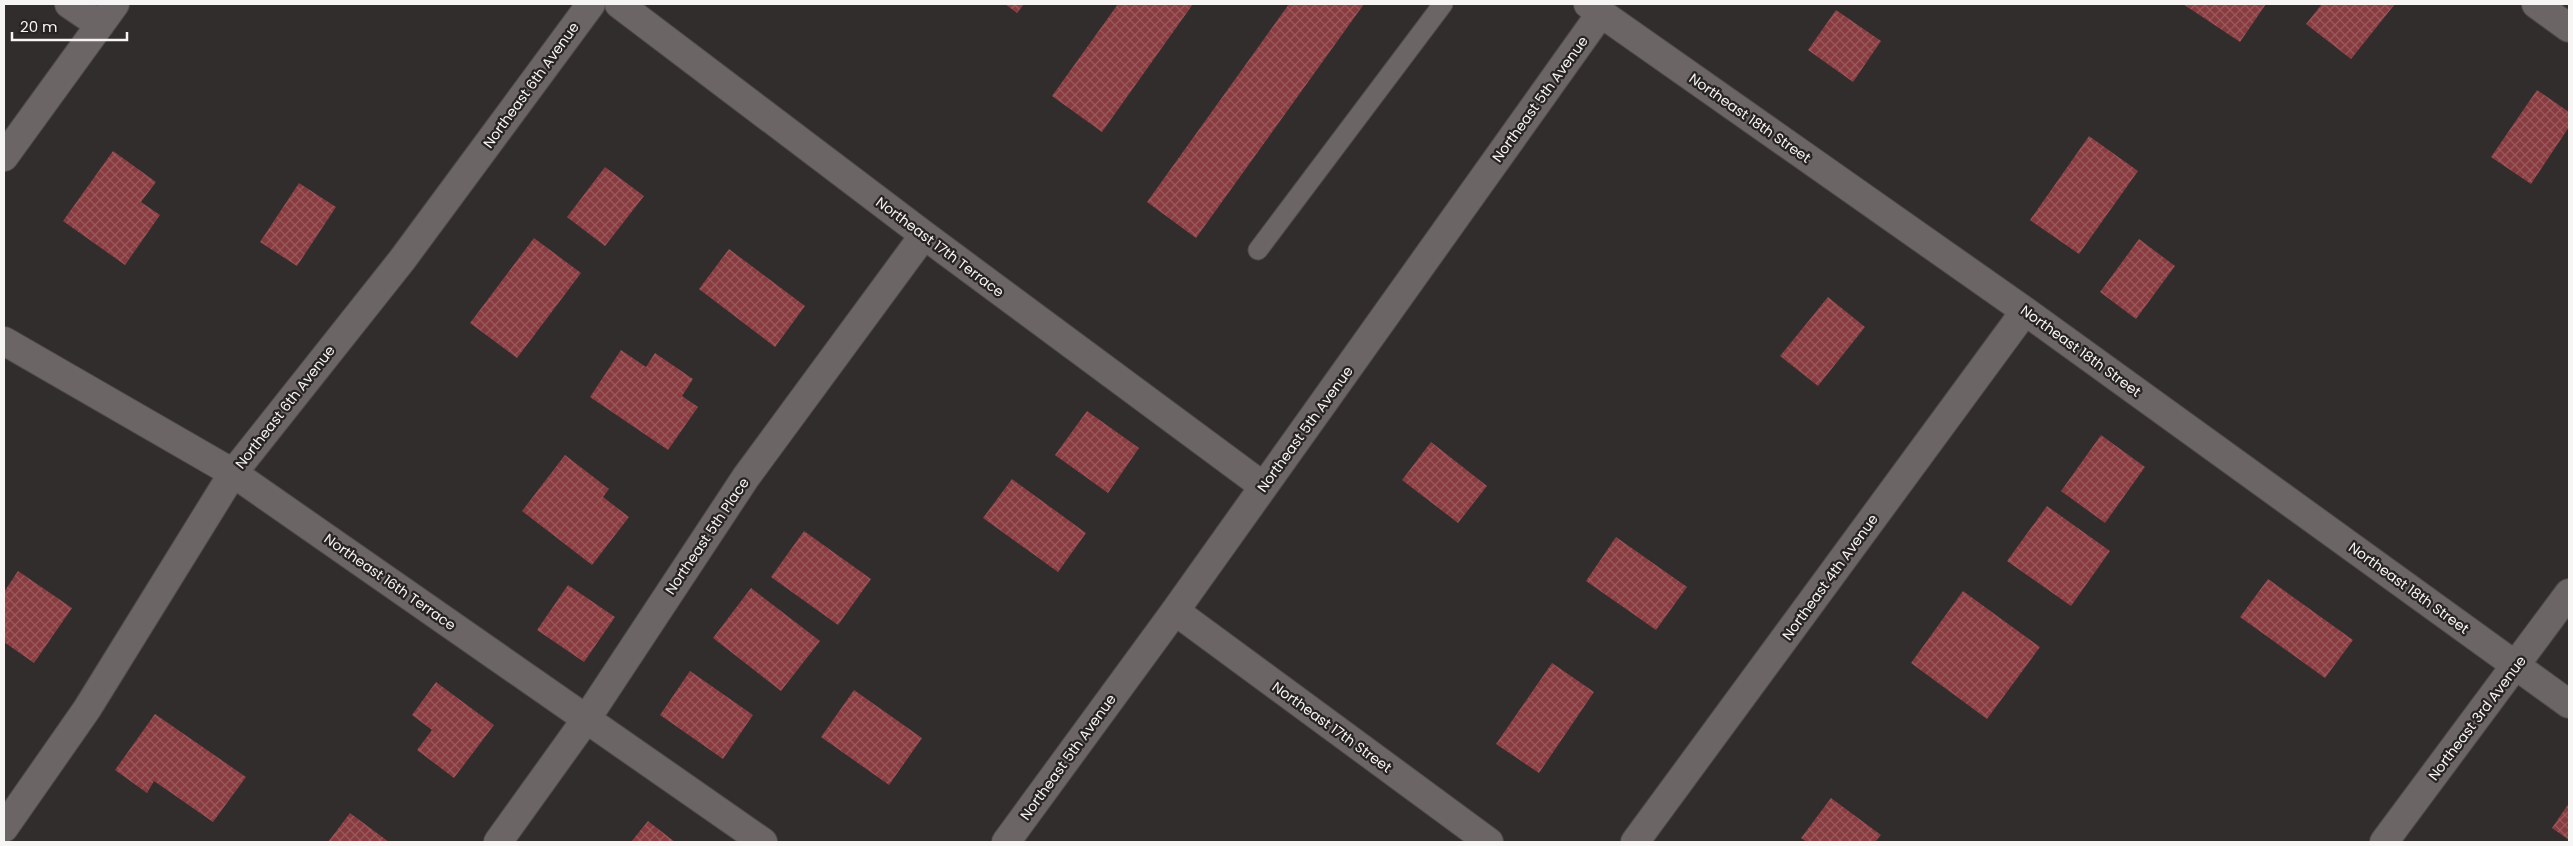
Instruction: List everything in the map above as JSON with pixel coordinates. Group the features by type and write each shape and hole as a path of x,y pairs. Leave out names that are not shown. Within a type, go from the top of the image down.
{"street":[{"path":"4,157 108,15 69,4"},
{"name":"Northeast 6th Avenue","path":"4,828 87,709 233,473 402,260 590,4"},
{"name":"Northeast 17th Terrace","path":"619,4 924,235 1264,486"},
{"path":"2536,4 2569,28"},
{"name":"Northeast 18th Street","path":"1595,9 2025,311 2569,704"},
{"name":"Northeast 5th Avenue","path":"1006,842 1264,486 1595,9"},
{"name":"Northeast 5th Place","path":"498,842 587,718 746,477 924,235"},
{"name":"Northeast 4th Avenue","path":"1635,842 2025,311"},
{"name":"Northeast 16th Terrace","path":"4,341 233,473 763,842"},
{"name":"Northeast 3rd Avenue","path":"2384,842 2569,592"},
{"name":"Northeast 17th Street","path":"1175,611 1489,842"}],"lane":[{"path":"1258,250 1443,4"}],"building":[{"path":"1005,4 1024,4 1017,13"},
{"path":"1118,4 1193,4 1102,132 1052,96"},
{"path":"1289,4 1364,4 1196,238 1147,202"},
{"path":"2183,4 2266,4 2240,42"},
{"path":"2322,4 2395,4 2351,59 2306,24"},
{"path":"1836,10 1881,41 1853,82 1808,50"},
{"path":"2537,90 2569,112 2569,127 2531,184 2491,157"},
{"path":"2089,136 2138,171 2079,254 2030,220"},
{"path":"113,151 156,182 141,202 160,215 125,265 63,221"},
{"path":"605,167 644,196 605,246 567,217"},
{"path":"299,183 336,207 297,266 260,242"},
{"path":"534,238 581,273 517,358 470,323"},
{"path":"2139,239 2175,266 2136,319 2100,292"},
{"path":"729,249 805,306 775,347 699,289"},
{"path":"1828,297 1865,327 1818,386 1780,356"},
{"path":"621,350 646,367 655,353 693,379 682,396 698,407 668,450 590,397"},
{"path":"1087,411 1139,448 1108,493 1055,455"},
{"path":"2101,435 2145,467 2105,523 2061,491"},
{"path":"1431,442 1487,486 1458,523 1402,480"},
{"path":"565,455 609,489 603,497 629,517 592,565 522,511"},
{"path":"1012,479 1086,533 1058,572 983,518"},
{"path":"2047,506 2110,551 2071,606 2007,561"},
{"path":"804,531 871,579 838,625 771,577"},
{"path":"1616,537 1687,587 1656,630 1586,581"},
{"path":"18,571 72,608 34,663 4,642 4,592"},
{"path":"2268,579 2353,640 2325,678 2240,617"},
{"path":"568,585 615,617 584,662 537,630"},
{"path":"751,588 820,641 781,691 713,638"},
{"path":"1963,591 2040,647 1987,719 1911,663"},
{"path":"1552,663 1594,692 1539,773 1496,744"},
{"path":"690,671 753,715 723,759 660,715"},
{"path":"436,682 494,725 454,778 417,750 432,730 412,715"},
{"path":"854,690 922,738 889,785 821,737"},
{"path":"155,714 246,777 213,822 154,781 147,793 115,770"},
{"path":"1831,798 1881,835 1875,842 1807,842 1801,838"},
{"path":"2569,803 2569,840 2552,828"},
{"path":"350,813 389,842 328,842"},
{"path":"648,821 675,842 631,842"}]}
